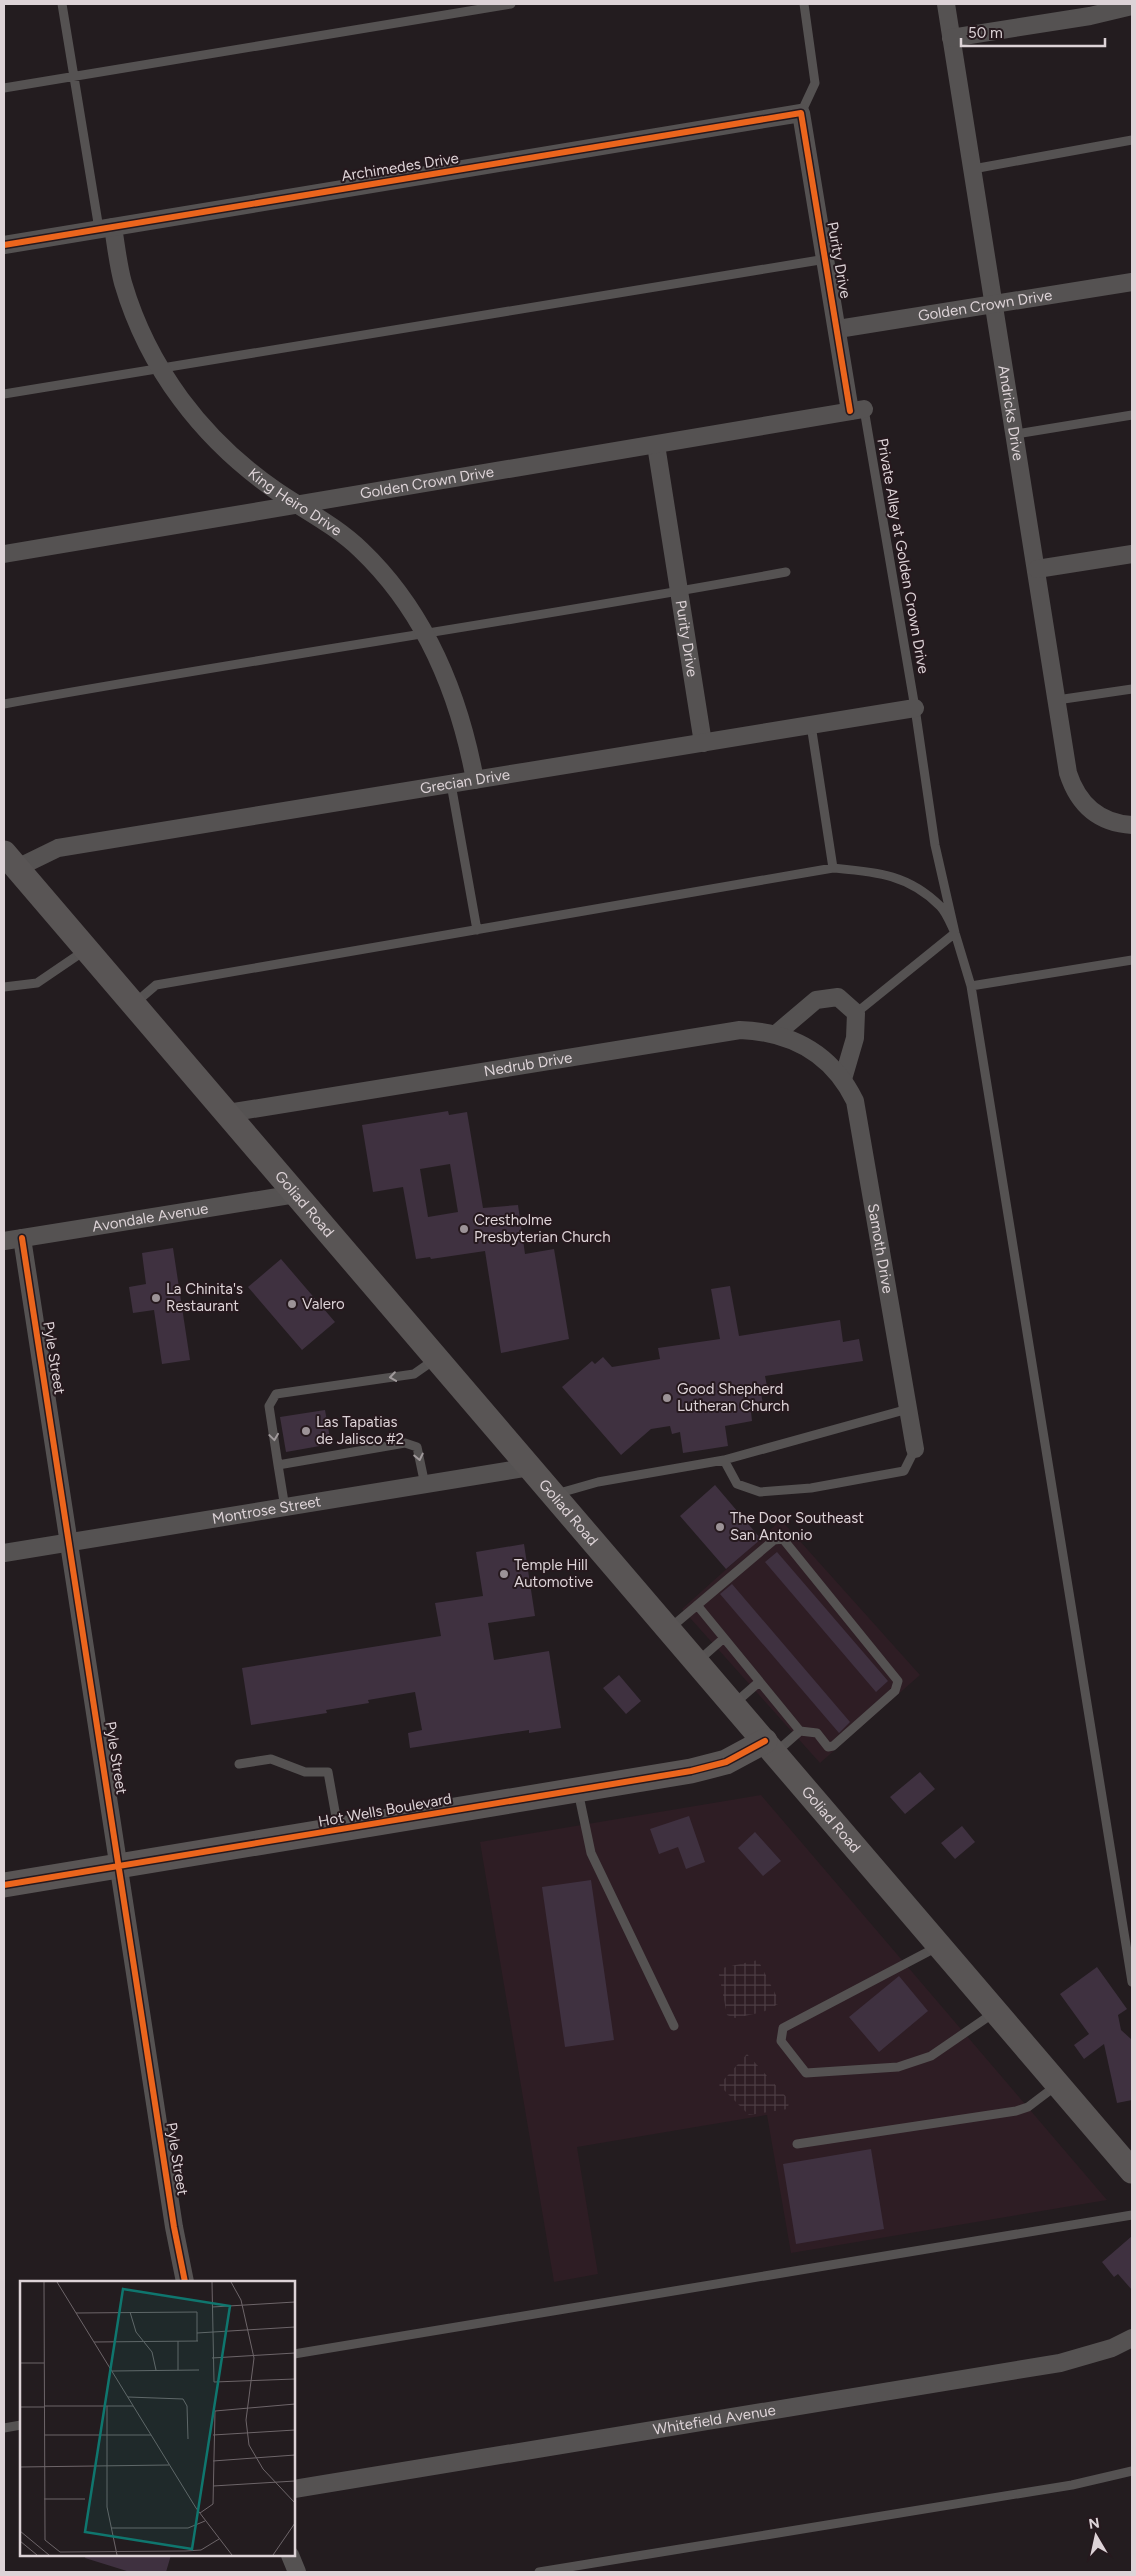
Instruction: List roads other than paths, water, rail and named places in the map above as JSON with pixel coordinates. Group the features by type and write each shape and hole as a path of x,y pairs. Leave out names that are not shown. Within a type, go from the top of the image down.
{"main road":[{"name":"Goliad Road","path":"10,860 1132,2171"},
{"name":"Hot Wells Boulevard","path":"4,1885 690,1771 726,1762 770,1747"}],"street":[{"name":"Andricks Drive","path":"946,4 1016,434 1068,773 1074,790 1082,802 1094,814 1104,819 1132,825"},
{"path":"951,38 1090,16 1132,6"},
{"name":"Archimedes Drive","path":"4,245 801,113"},
{"name":"Purity Drive","path":"801,113 838,329 857,410"},
{"name":"King Heiro Drive","path":"106,228 136,319 162,370 198,421 225,451 275,490 322,519 360,550 406,602 425,632 444,669 454,697 475,780"},
{"name":"Golden Crown Drive","path":"838,329 1132,282"},
{"name":"Golden Crown Drive","path":"4,554 857,410"},
{"name":"Purity Drive","path":"656,445 703,743"},
{"path":"1037,569 1132,554"},
{"name":"Grecian Drive","path":"10,860 58,848 915,708"},
{"path":"776,1034 816,1000 838,997 856,1013 855,1038 843,1079"},
{"name":"Nedrub Drive","path":"228,1113 740,1030 763,1030 796,1041 822,1059"},
{"name":"Samoth Drive","path":"822,1059 843,1079 855,1101 915,1449"},
{"name":"Avondale Avenue","path":"4,1241 296,1194"},
{"name":"Pyle Street","path":"22,1238 174,2228 186,2281"},
{"name":"Montrose Street","path":"4,1553 530,1467"},
{"name":"Whitefield Avenue","path":"295,2489 1060,2363 1112,2348 1132,2338"},
{"path":"290,2556 297,2572"}],"lane":[{"path":"62,4 73,76 106,228"},
{"path":"4,88 511,4"},
{"path":"801,113 815,83 804,4"},
{"path":"973,169 1132,140"},
{"path":"4,394 122,374 162,370 826,259"},
{"name":"Private Alley at Golden Crown Drive","path":"857,410 915,708 936,845 955,934"},
{"path":"1016,434 1132,416"},
{"path":"4,704 425,632 560,613 786,572"},
{"path":"1057,700 1132,689"},
{"path":"810,725 833,868"},
{"path":"451,784 477,930"},
{"path":"134,1004 156,985 833,868 881,872 913,884 941,907 955,934 971,986 1132,1982"},
{"path":"856,1013 955,934"},
{"path":"4,988 37,983 86,949"},
{"path":"971,986 1132,960"},
{"path":"285,1508 269,1406 276,1394 414,1374 437,1358"},
{"path":"554,1495 598,1482 724,1460 908,1409"},
{"path":"278,1465 405,1443 417,1447 425,1485"},
{"path":"724,1460 737,1484 760,1492 811,1488 904,1471 915,1449"},
{"path":"668,1629 774,1540 784,1538 898,1681 896,1691 833,1746 828,1747 816,1733 800,1731 770,1747"},
{"path":"697,1605 800,1731"},
{"path":"696,1662 724,1638"},
{"path":"733,1704 759,1682"},
{"path":"239,1764 271,1759 306,1772 328,1772 338,1830"},
{"path":"577,1790 591,1853 674,2026"},
{"path":"939,1946 783,2028 781,2040 806,2073 898,2067 931,2056 995,2012"},
{"path":"797,2144 1016,2111 1028,2106 1057,2085"},
{"path":"295,2354 1132,2215"},
{"path":"4,2428 20,2425"},
{"path":"539,2572 1072,2485 1132,2471"}],"place":[{"name":"Crestholme Presbyterian Church","path":"464,1229"},
{"name":"La Chinita's Restaurant","path":"156,1298"},
{"name":"Valero","path":"292,1304"},
{"name":"Good Shepherd Lutheran Church","path":"667,1398"},
{"name":"Las Tapatias de Jalisco #2","path":"306,1431"},
{"name":"The Door Southeast San Antonio","path":"720,1527"},
{"name":"Temple Hill Automotive","path":"504,1574"}]}
